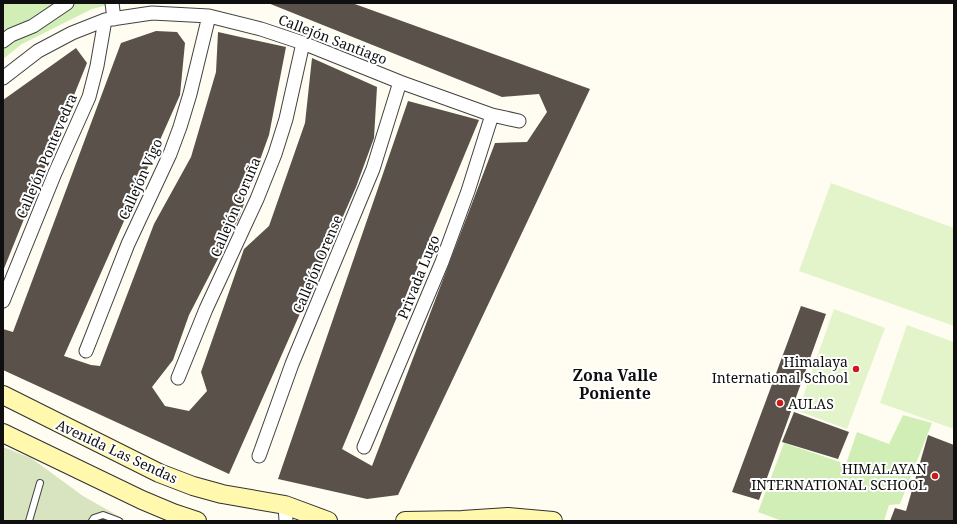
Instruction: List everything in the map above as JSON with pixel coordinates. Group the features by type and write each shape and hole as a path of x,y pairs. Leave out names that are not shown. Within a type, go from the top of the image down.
{"street":[{"path":"3,41 33,26 67,3"},
{"name":"Callejón Pontevedra","path":"3,301 55,173 89,97 112,3"},
{"name":"Callejón Santiago","path":"3,78 38,51 72,33 109,19 152,13 209,16 261,29 303,43 400,82 492,116 519,122"},
{"name":"Callejón Vigo","path":"86,351 128,244 170,154 180,127 190,94 209,16"},
{"name":"Callejón Coruña","path":"178,378 206,309 257,199 275,154 286,119 303,43"},
{"name":"Callejón Orense","path":"259,456 292,364 373,169 400,82"},
{"name":"Privada Lugo","path":"364,447 442,262 468,191 492,116"},
{"name":"Avenida Las Sendas","path":"3,395 159,474 193,486 285,513 328,521"},
{"path":"3,433 142,500 172,517 197,521"},
{"path":"405,521 462,520 508,517 553,521"}],"lane":[{"path":"29,521 40,483"},
{"path":"92,521 94,518 103,515 119,521"}],"green space":[{"path":"3,3 115,3 92,9 22,44 3,59"},
{"path":"831,183 954,228 954,326 799,271"},
{"path":"834,309 885,328 847,429 798,411"},
{"path":"907,325 954,342 954,429 880,403"},
{"path":"903,415 932,423 900,504 889,505 884,521 782,521 758,512 784,443 846,464 857,432 889,444"},
{"path":"3,447 31,458 83,496 127,521 3,521"}],"building":[{"path":"268,3 352,3 590,89 398,495 367,499 278,479 408,101 479,120 342,449 372,466 495,143 527,142 547,112 539,94 502,97"},
{"path":"156,31 177,32 185,43 180,95 64,356 91,365 100,366 154,224 191,157 216,72 218,32 286,47 269,135 238,220 189,315 173,360 152,387 165,406 189,411 207,391 201,372 244,249 269,226 305,123 312,58 377,87 374,138 356,187 229,474 3,370 3,329 13,332 121,43"},
{"path":"76,48 87,63 3,271 3,100"},
{"name":"AULAS","path":"801,306 826,314 759,500 732,492"},
{"path":"794,412 849,432 838,459 782,442"},
{"name":"HIMALAYAN INTERNATIONAL SCHOOL","path":"928,435 954,445 954,521 890,521 895,508 906,511"}],"place":[{"name":"Himalaya International School","path":"856,369"},
{"name":"AULAS","path":"780,403"},
{"name":"HIMALAYAN INTERNATIONAL SCHOOL","path":"935,476"}],"district":[{"name":"Zona Valle Poniente","path":"615,384"}]}
